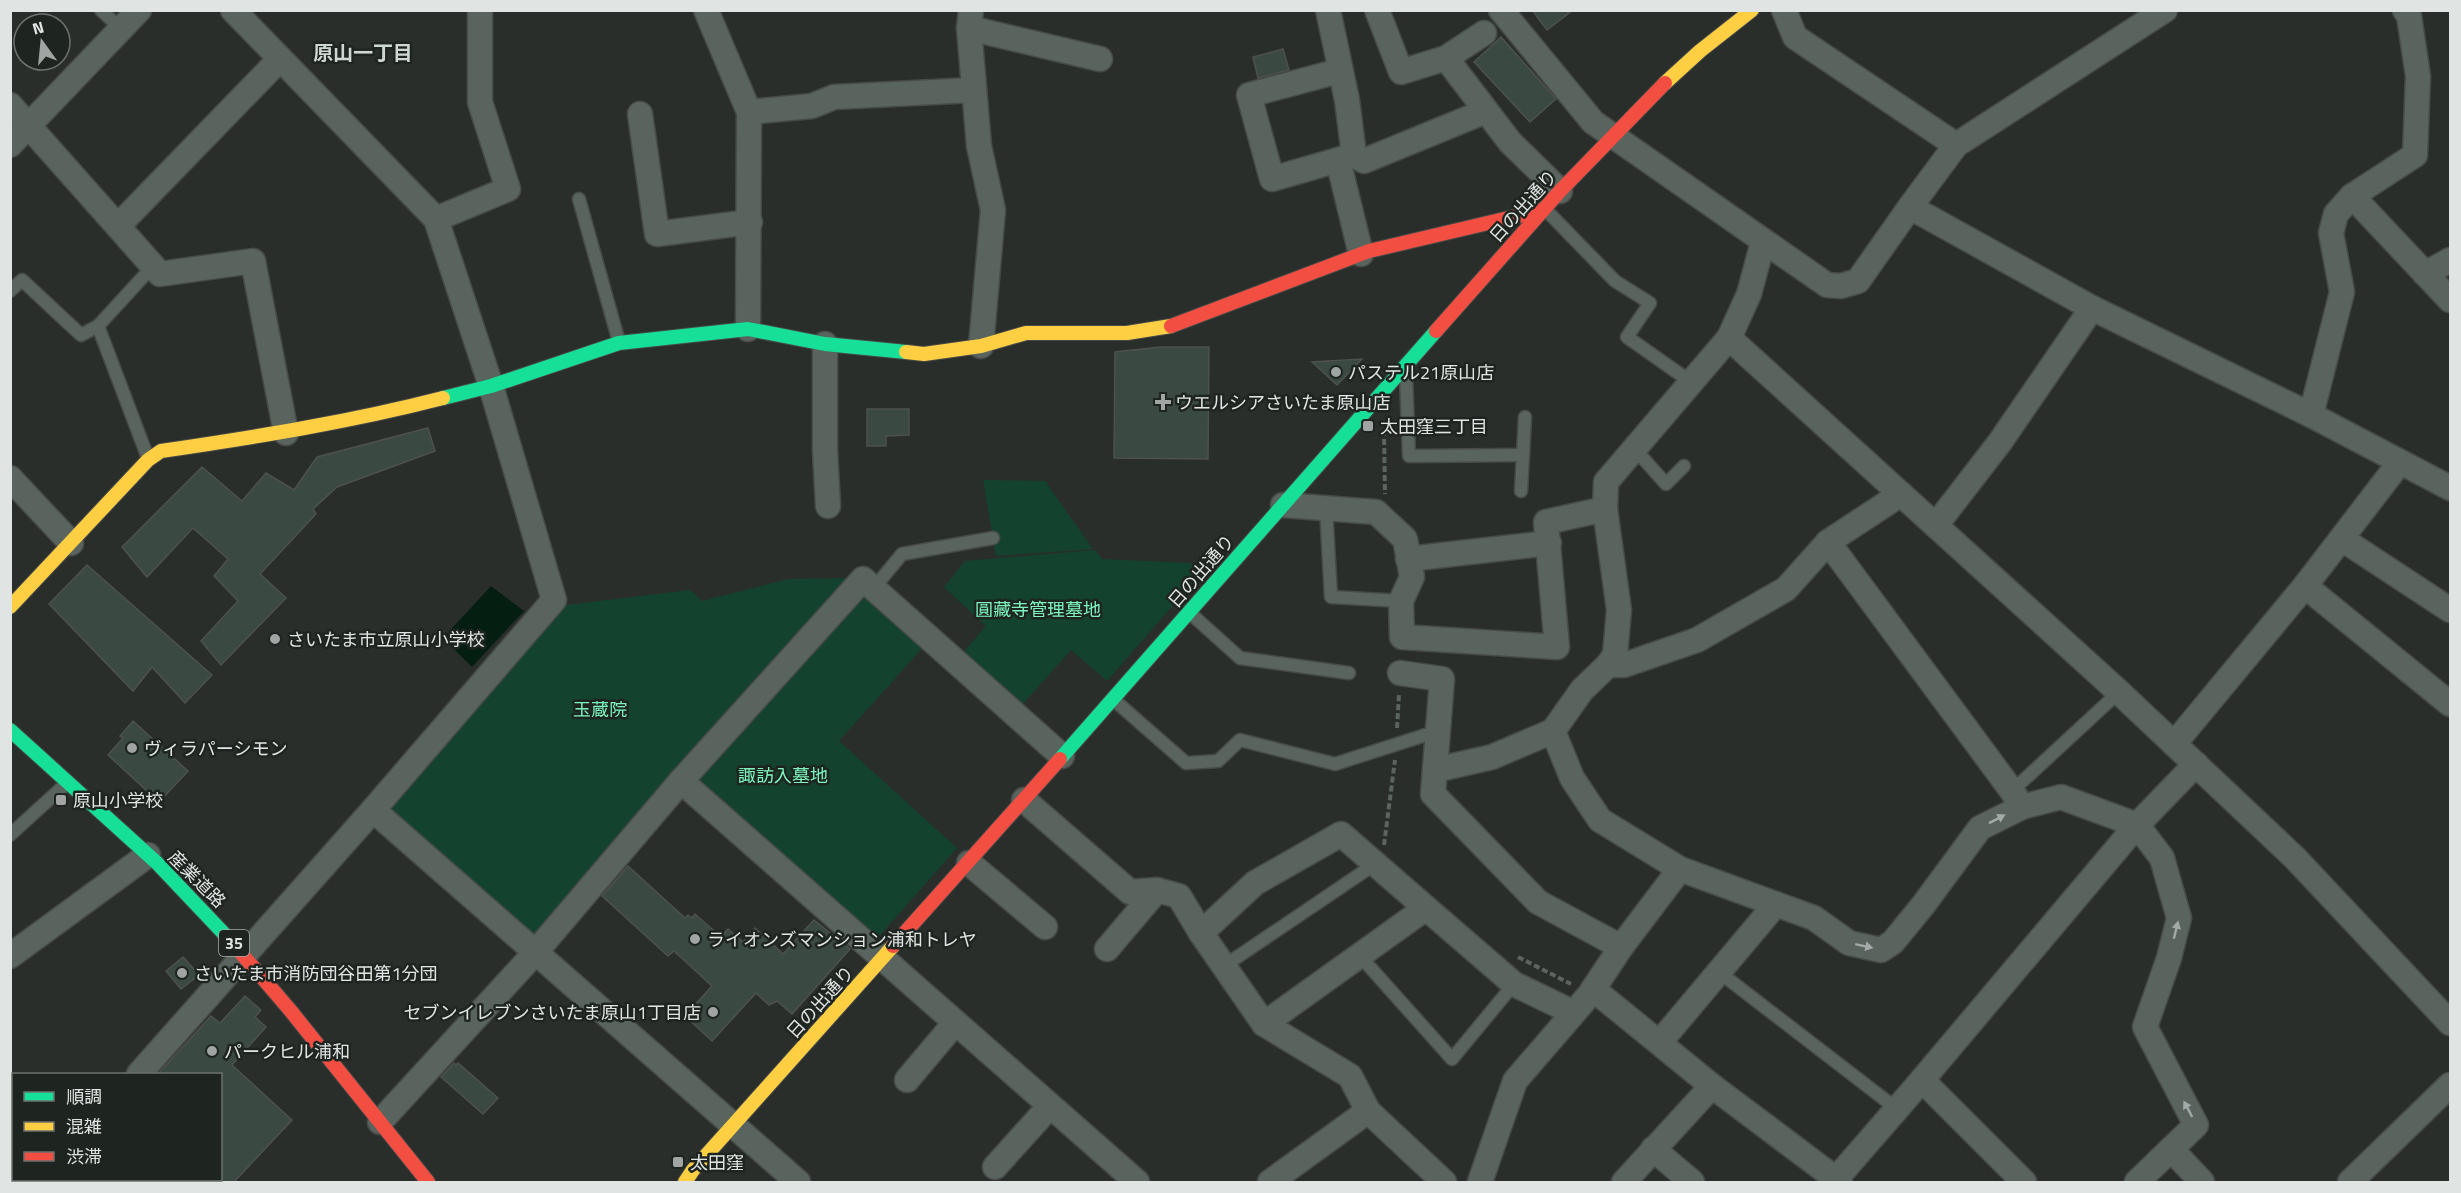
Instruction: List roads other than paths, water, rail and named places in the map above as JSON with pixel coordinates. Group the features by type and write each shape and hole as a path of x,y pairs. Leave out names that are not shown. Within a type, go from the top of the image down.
{"street":[{"path":"10,145 139,10"},
{"path":"140,1073 373,810 554,600 491,386 436,219 279,60 233,10"},
{"path":"436,219 508,189 480,102 480,10"},
{"path":"1328,10 1339,71 1347,100 1346,158 1361,254"},
{"path":"1377,10 1401,72 1446,58 1484,33"},
{"path":"1501,10 1593,122 1827,285 1841,286 1858,281 1956,145 2165,10"},
{"name":"日の出通り","path":"677,1182 689,1176 969,863 1611,135 1691,58 1752,10"},
{"path":"1784,10 1795,37 1956,145"},
{"path":"700,11 750,112 748,329"},
{"path":"2311,415 2342,292 2331,233 2336,214 2352,196 2415,156 2418,76 2409,12"},
{"path":"981,346 993,210 979,146 970,19 1100,59"},
{"path":"10,607 148,459 161,451 286,433 389,412 491,386 619,343 748,329 825,344 924,354 981,346 1026,333 1127,333 1172,326 1361,254 1549,203 1510,142 1446,58"},
{"path":"118,226 279,60"},
{"path":"1339,71 1249,95 1272,179 1346,158 1364,161 1486,111"},
{"path":"750,112 812,106 834,97 974,90"},
{"path":"10,105 160,274 253,261 286,433"},
{"path":"640,114 657,234 750,222"},
{"path":"2352,196 2451,300"},
{"path":"1910,207 2092,308 2311,415 2451,488"},
{"path":"1435,770 1492,757 1553,731 1582,690 1615,655 1619,610 1605,509 1606,482 1729,338 1749,294 1764,242"},
{"path":"2426,274 2451,260"},
{"path":"1936,525 2000,442 2092,308"},
{"path":"1729,338 2196,764 2442,998 2451,1023"},
{"path":"825,344 825,450 828,506"},
{"path":"2174,744 2305,586 2400,462"},
{"path":"10,478 71,543"},
{"path":"1608,665 1624,665 1697,640 1786,589 1828,542 1901,494"},
{"path":"1283,505 1376,512 1405,540 1412,577 1401,601 1402,638 1557,647 1546,522 1605,509"},
{"path":"2342,539 2451,610"},
{"path":"1828,542 2017,799"},
{"path":"1408,559 1549,543"},
{"path":"380,1122 534,954 681,781 863,579 1062,756"},
{"path":"2305,586 2451,704"},
{"path":"1400,673 1442,679 1433,794 1538,902 1621,947"},
{"name":"産業道路","path":"10,730 148,855 202,908 244,955 428,1182"},
{"path":"1553,731 1572,778 1600,820 1680,869 1814,918 1849,943 1881,950 1893,942 1924,904 1980,828 2017,799 2061,797 2137,825 2162,858 2179,918 2169,958 2145,1027 2196,1125 2137,1182"},
{"path":"1591,992 1660,1042 1712,1086 1838,1181 2137,825 2196,764"},
{"path":"681,781 1137,1182"},
{"path":"1024,800 1130,892 1157,890 1179,896 1201,933 1264,1024 1350,1076 1368,1111 1444,1182"},
{"path":"373,810 534,954 798,1182"},
{"path":"1201,933 1255,883 1341,834 1384,858 1425,908 1514,984 1572,1012"},
{"path":"10,956 148,855"},
{"path":"969,863 1045,927"},
{"path":"1480,1182 1515,1081 1591,992 1621,947 1680,869"},
{"path":"1107,949 1157,890"},
{"path":"1660,1042 1776,904"},
{"path":"1264,1024 1425,908"},
{"path":"907,1080 955,1023"},
{"path":"1922,1080 2024,1182"},
{"path":"2350,1182 2451,1085"},
{"path":"1624,1182 1712,1086"},
{"path":"995,1167 1050,1107"},
{"path":"1270,1182 1368,1111"},
{"path":"1653,1149 1692,1182"},
{"path":"2171,1149 2202,1182"}],"lane":[{"path":"101,10 121,29"},
{"path":"579,199 619,343"},
{"path":"1549,203 1615,281 1650,303 1627,337 1691,382"},
{"path":"10,291 22,280 81,335 98,326 153,266"},
{"path":"98,326 148,459"},
{"path":"1405,366 1409,456 1523,455"},
{"path":"1521,491 1525,417"},
{"path":"1634,448 1666,484 1684,466"},
{"path":"1326,508 1331,597 1401,601"},
{"path":"873,589 902,554 993,538"},
{"path":"1189,612 1240,658 1349,672"},
{"path":"2017,799 2119,692"},
{"path":"1112,699 1186,763 1218,761 1240,740 1335,764 1438,731"},
{"path":"10,835 68,782"},
{"path":"1224,966 1384,858"},
{"path":"1360,956 1452,1059 1514,984"},
{"path":"1719,972 1897,1108"}],"place":[{"name":"パステル21原山店","path":"1336,372"},
{"name":"ウエルシアさいたま原山店","path":"1163,402"},
{"name":"太田窪三丁目","path":"1368,426"},
{"name":"さいたま市立原山小学校","path":"275,639"},
{"name":"ヴィラパーシモン","path":"132,748"},
{"name":"原山小学校","path":"61,800"},
{"name":"ライオンズマンション浦和トレヤ","path":"695,939"},
{"name":"さいたま市消防団谷田第1分団","path":"182,973"},
{"name":"セブンイレブンさいたま原山1丁目店","path":"713,1012"},
{"name":"パークヒル浦和","path":"212,1051"},
{"name":"太田窪","path":"678,1162"}],"district":[{"name":"原山一丁目","path":"363,52"}],"park label":[{"name":"圓藏寺管理墓地","path":"1038,609"},
{"name":"玉蔵院","path":"600,709"},
{"name":"諏訪入墓地","path":"783,775"}]}
